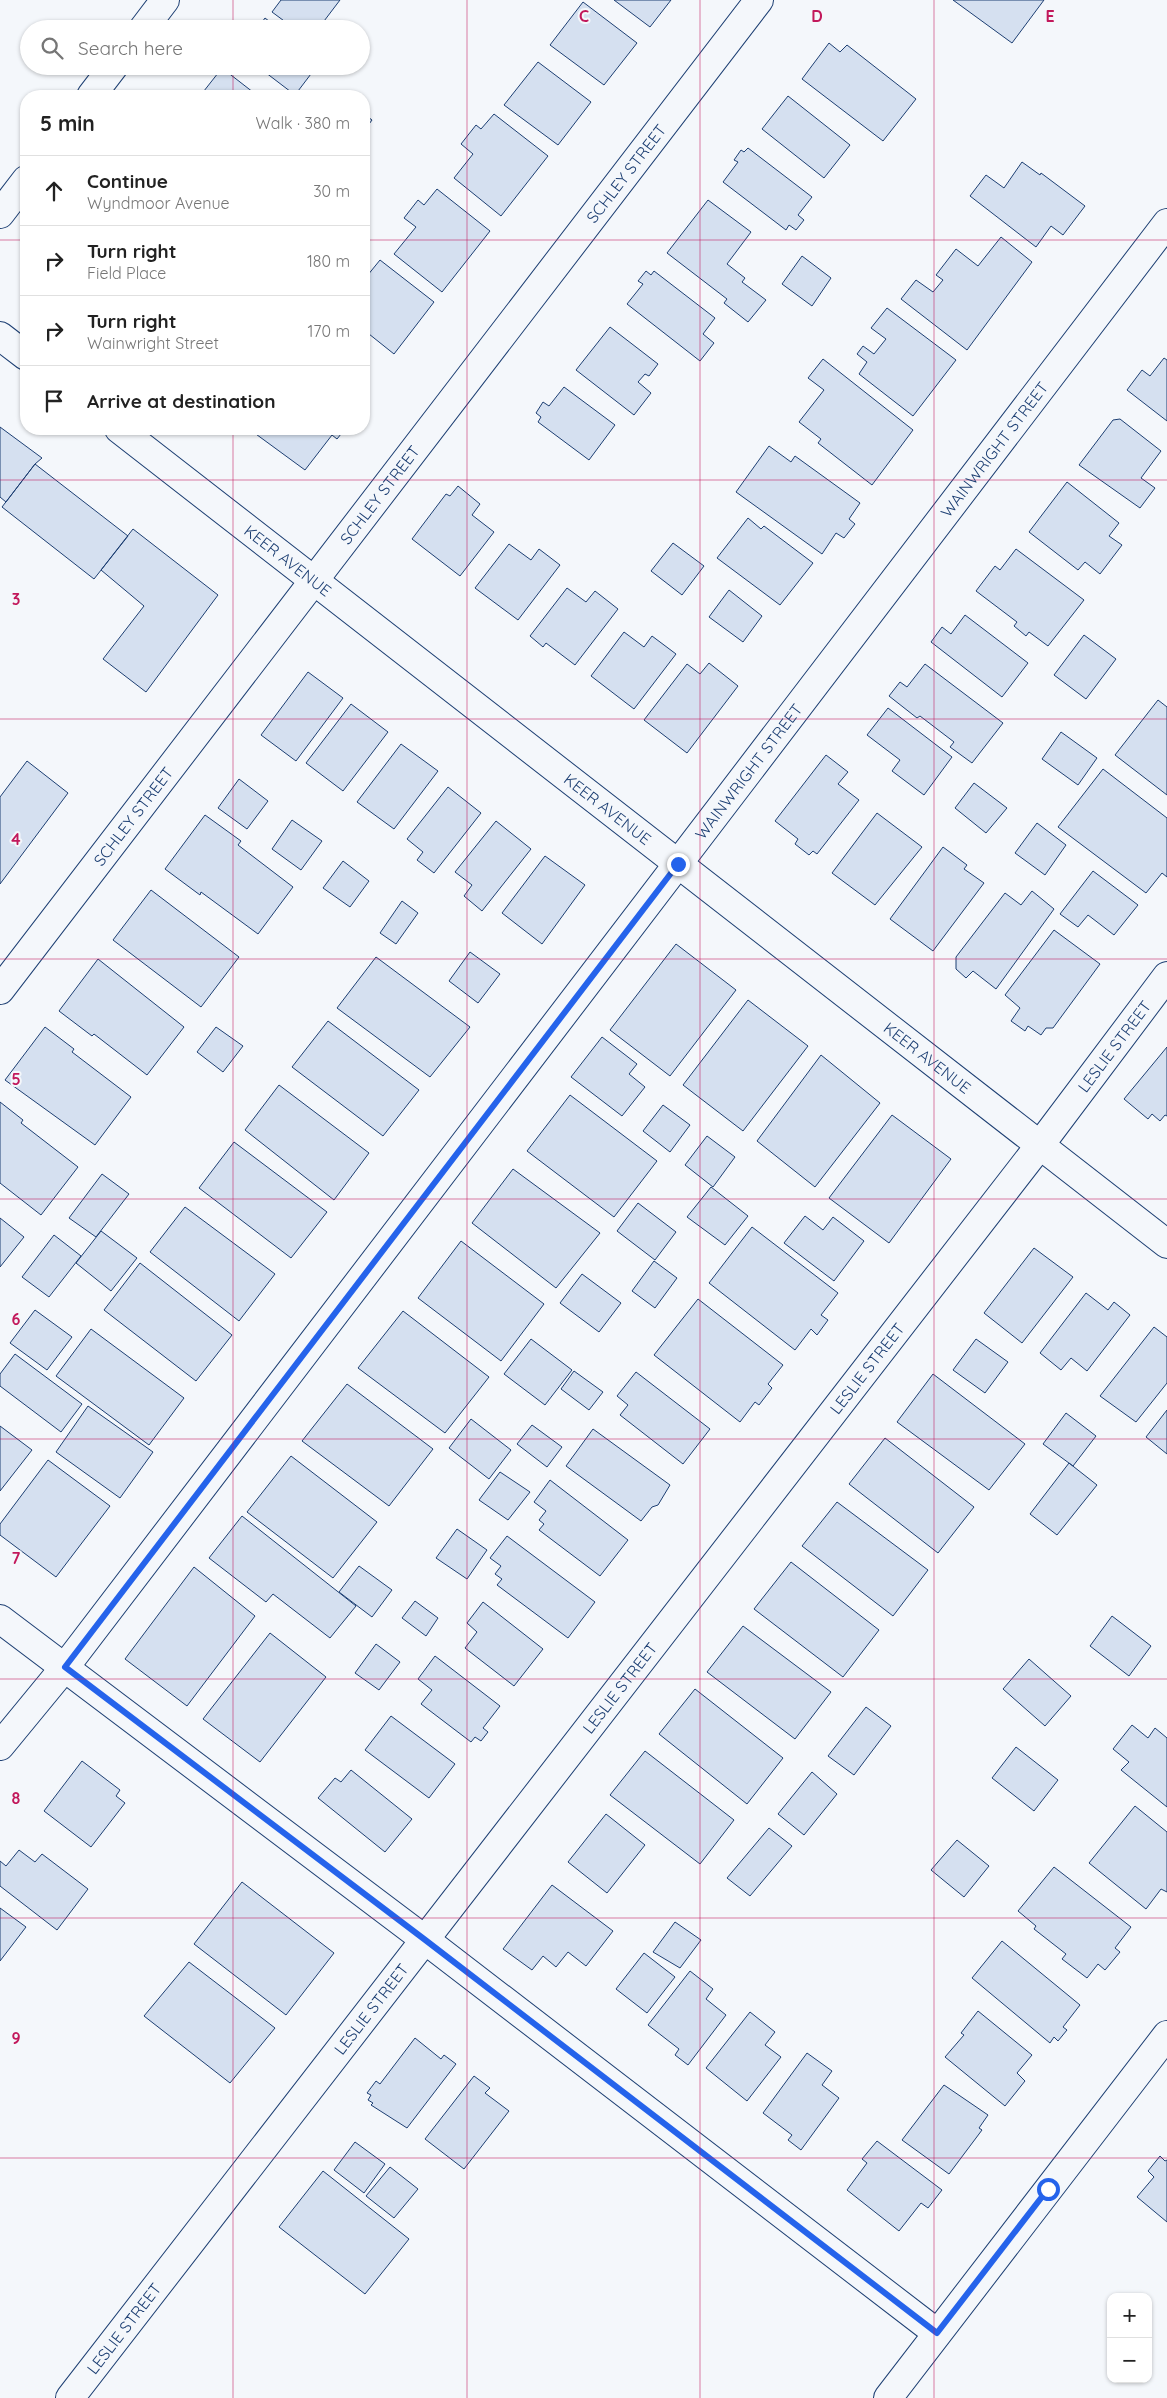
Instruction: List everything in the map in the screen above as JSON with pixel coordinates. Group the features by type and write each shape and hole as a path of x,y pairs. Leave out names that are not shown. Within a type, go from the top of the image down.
{"street":[{"path":"150,20 165,0"},
{"name":"SCHLEY STREET","path":"0,990 759,0"},
{"path":"96,90 107,75"},
{"path":"0,214 20,188"},
{"name":"WAINWRIGHT STREET","path":"0,1746 65,1667 1167,223"},
{"path":"0,336 20,351"},
{"name":"KEER AVENUE","path":"127,435 1167,1244"},
{"name":"LESLIE STREET","path":"70,2398 1040,1145 1167,976"},
{"path":"0,1619 424,1939 937,2333"},
{"path":"888,2398 1167,2035"}],"building":[{"path":"281,0 340,0 325,20 283,20 272,12"},
{"path":"614,0 671,0 650,27"},
{"path":"953,0 1044,0 1012,43"},
{"path":"583,2 637,43 604,85 550,45"},
{"path":"829,43 840,52 847,45 916,99 883,141 802,79"},
{"path":"538,62 591,102 558,145 504,105"},
{"path":"216,75 231,75 250,90 205,90"},
{"path":"269,75 310,75 299,90 288,90"},
{"path":"788,96 850,145 824,178 762,129"},
{"path":"494,114 548,156 501,216 454,178 473,154 461,144 476,125 481,129"},
{"path":"748,148 812,197 798,215 804,220 796,230 789,225 786,230 723,182 738,162 734,160 741,150 744,152"},
{"path":"1022,162 1040,175 1041,173 1085,206 1063,235 1051,226 1036,247 970,196 986,175 1004,188"},
{"path":"437,189 490,231 442,292 394,254 416,227 404,218 418,200 424,205"},
{"path":"708,200 751,232 727,264 745,278 742,282 766,300 748,322 724,303 727,299 667,253"},
{"path":"1001,237 1032,262 967,350 901,299 916,280 933,292 943,280 936,275 956,249 978,266"},
{"path":"802,256 831,278 812,306 782,284"},
{"path":"380,260 434,302 394,354 370,335 370,272"},
{"path":"646,271 651,275 654,271 715,318 703,334 714,343 700,361 627,304 643,284 638,281"},
{"path":"887,308 956,360 913,416 859,374 867,362 857,354 863,346 874,354 886,339 871,328"},
{"path":"610,327 658,364 649,376 645,374 638,382 651,393 634,415 576,370"},
{"path":"1164,358 1167,360 1167,421 1127,390 1142,370 1150,376"},
{"path":"823,359 913,430 872,485 818,443 821,439 799,422 824,390 808,378"},
{"path":"564,387 615,425 589,460 538,422 541,417 536,413 543,402 549,406"},
{"path":"1120,419 1161,451 1141,478 1155,488 1140,508 1079,465 1113,420"},
{"path":"0,427 42,458 35,464 6,502 0,497"},
{"path":"257,435 332,435 305,470"},
{"path":"332,435 340,435 337,439"},
{"path":"769,446 791,462 795,456 860,503 849,519 855,524 844,538 836,533 822,554 736,492"},
{"path":"35,464 128,536 94,579 2,507"},
{"path":"1067,482 1119,523 1109,536 1122,545 1100,574 1085,562 1078,570 1029,532"},
{"path":"458,486 480,504 472,515 494,532 460,576 412,539 446,494 450,496"},
{"path":"748,518 761,529 764,526 813,563 780,605 717,558"},
{"path":"133,529 218,595 146,692 103,659 144,606 101,570"},
{"path":"673,543 704,566 682,595 651,571"},
{"path":"509,544 531,560 539,549 560,565 518,620 475,588"},
{"path":"1016,549 1084,600 1048,646 1029,632 1026,636 1014,626 1017,622 976,591 995,566 1000,570"},
{"path":"567,588 586,602 595,591 618,609 575,665 546,643 543,647 530,636"},
{"path":"729,590 762,616 743,642 709,617"},
{"path":"965,615 1028,663 1002,697 931,642 942,627 951,634"},
{"path":"624,632 644,647 652,636 676,654 634,709 591,676"},
{"path":"1084,635 1116,659 1086,699 1054,675"},
{"path":"709,663 738,686 687,753 644,720 687,664 700,674"},
{"path":"925,664 1003,723 972,763 950,747 954,742 920,716 917,718 889,696 900,682 907,687"},
{"path":"308,672 343,698 296,761 261,735"},
{"path":"1158,700 1167,707 1167,795 1115,755"},
{"path":"351,704 388,732 343,791 306,763"},
{"path":"888,708 952,757 924,795 892,771 900,760 867,735"},
{"path":"1061,732 1097,758 1078,785 1042,759"},
{"path":"401,744 438,771 394,829 357,802"},
{"path":"826,755 848,772 838,784 859,800 817,854 813,851 809,855 795,844 798,839 775,821"},
{"path":"27,761 68,793 0,884 0,797"},
{"path":"1103,769 1167,818 1167,877 1162,873 1146,893 1058,827"},
{"path":"239,779 268,801 247,829 218,808"},
{"path":"974,783 1007,808 986,833 955,808"},
{"path":"448,787 481,813 434,873 417,860 423,852 407,839"},
{"path":"877,813 922,847 875,905 832,873"},
{"path":"205,815 241,841 238,845 293,887 258,934 201,892 200,895 165,869"},
{"path":"292,820 322,841 301,870 272,849"},
{"path":"496,821 531,849 482,911 464,896 472,885 455,872"},
{"path":"1037,823 1066,845 1045,875 1015,853"},
{"path":"943,847 967,865 964,869 984,883 933,951 890,919"},
{"path":"545,856 585,885 542,944 502,913"},
{"path":"343,861 369,881 350,907 323,888"},
{"path":"1093,871 1138,905 1114,935 1088,915 1078,927 1060,914"},
{"path":"151,890 239,957 201,1007 113,940"},
{"path":"1032,891 1054,909 996,989 973,971 966,978 956,969 956,957 1005,893 1021,905"},
{"path":"402,901 418,913 396,944 380,933"},
{"path":"1054,930 1100,964 1053,1028 1046,1028 1041,1035 1028,1026 1025,1031 1011,1021 1020,1008 1005,995"},
{"path":"676,944 736,990 670,1076 610,1030"},
{"path":"470,952 500,974 478,1003 449,981"},
{"path":"376,957 470,1027 430,1077 337,1008"},
{"path":"98,959 184,1027 147,1075 94,1034 92,1036 59,1011"},
{"path":"748,1000 808,1046 743,1131 683,1085"},
{"path":"328,1021 419,1090 383,1136 292,1067"},
{"path":"45,1027 74,1049 72,1052 131,1097 95,1145 5,1080"},
{"path":"216,1027 243,1046 223,1072 197,1052"},
{"path":"602,1037 637,1064 629,1074 645,1087 622,1116 571,1077"},
{"path":"1167,1047 1167,1116 1165,1115 1160,1121 1152,1114 1148,1119 1124,1099"},
{"path":"821,1055 880,1103 815,1187 757,1141"},
{"path":"279,1085 369,1153 334,1200 245,1130"},
{"path":"570,1095 657,1161 614,1217 527,1151"},
{"path":"0,1102 23,1120 21,1123 78,1167 41,1215 0,1183"},
{"path":"663,1105 690,1125 670,1152 643,1131"},
{"path":"892,1115 951,1159 889,1243 829,1198"},
{"path":"707,1136 735,1157 713,1187 685,1165"},
{"path":"234,1142 327,1212 291,1258 199,1188"},
{"path":"513,1169 600,1233 556,1288 472,1223"},
{"path":"102,1174 129,1194 96,1237 69,1218"},
{"path":"711,1187 748,1216 725,1245 687,1217"},
{"path":"638,1203 676,1232 655,1260 617,1231"},
{"path":"185,1207 275,1274 239,1321 150,1252"},
{"path":"805,1216 823,1230 833,1217 864,1241 834,1281 784,1243"},
{"path":"0,1218 24,1237 0,1267"},
{"path":"752,1227 838,1293 821,1315 828,1320 817,1335 811,1329 795,1350 709,1283"},
{"path":"101,1231 137,1258 111,1291 76,1263"},
{"path":"54,1235 81,1256 49,1297 22,1277"},
{"path":"461,1241 544,1304 501,1361 418,1298"},
{"path":"1034,1248 1073,1277 1022,1343 984,1313"},
{"path":"654,1261 677,1278 655,1308 632,1291"},
{"path":"140,1263 232,1335 196,1381 104,1310"},
{"path":"582,1274 621,1303 599,1332 560,1303"},
{"path":"1086,1293 1108,1310 1114,1302 1130,1315 1087,1371 1071,1358 1061,1370 1040,1353"},
{"path":"698,1299 783,1365 768,1384 772,1388 759,1405 755,1402 740,1422 654,1355"},
{"path":"35,1310 72,1337 47,1370 10,1343"},
{"path":"403,1311 489,1377 445,1433 358,1368"},
{"path":"1154,1327 1167,1337 1167,1383 1136,1422 1100,1396"},
{"path":"91,1329 184,1398 149,1445 56,1376"},
{"path":"531,1339 572,1370 545,1405 504,1374"},
{"path":"976,1339 1008,1362 985,1393 953,1370"},
{"path":"15,1354 82,1404 61,1432 0,1386 0,1374"},
{"path":"574,1371 603,1392 589,1410 561,1389"},
{"path":"636,1372 710,1429 683,1464 620,1415 628,1405 617,1396"},
{"path":"933,1374 1025,1444 989,1490 897,1422"},
{"path":"347,1384 433,1449 389,1506 302,1441"},
{"path":"88,1406 153,1452 120,1498 56,1452"},
{"path":"1167,1410 1167,1454 1146,1437"},
{"path":"1066,1413 1096,1436 1073,1466 1043,1444"},
{"path":"471,1419 511,1450 489,1479 449,1448"},
{"path":"532,1425 562,1447 547,1467 517,1444"},
{"path":"0,1426 32,1450 0,1491"},
{"path":"593,1429 670,1485 658,1505 652,1507 641,1521 566,1466"},
{"path":"885,1438 974,1507 938,1553 849,1484"},
{"path":"291,1456 377,1522 333,1578 247,1512"},
{"path":"48,1460 110,1506 56,1577 0,1535 0,1524"},
{"path":"1069,1463 1097,1485 1057,1535 1030,1514"},
{"path":"500,1472 530,1492 508,1520 479,1500"},
{"path":"550,1480 628,1540 600,1576 539,1530 544,1524 539,1520 546,1511 534,1502"},
{"path":"837,1502 928,1570 893,1616 802,1546"},
{"path":"242,1516 356,1606 330,1638 273,1594 266,1602 209,1558"},
{"path":"457,1529 487,1550 467,1579 436,1558"},
{"path":"507,1536 595,1602 568,1638 497,1585 502,1579 495,1574 501,1566 490,1558"},
{"path":"791,1562 879,1630 843,1677 754,1609"},
{"path":"359,1566 392,1590 372,1617 339,1592"},
{"path":"194,1567 255,1616 187,1706 125,1659"},
{"path":"415,1601 438,1618 426,1636 402,1618"},
{"path":"483,1602 543,1649 514,1686 465,1648 477,1632 467,1623"},
{"path":"1112,1616 1151,1646 1129,1676 1090,1646"},
{"path":"743,1626 831,1692 795,1739 707,1672"},
{"path":"270,1633 326,1677 260,1762 203,1719"},
{"path":"376,1644 400,1662 379,1690 355,1673"},
{"path":"435,1656 500,1706 483,1728 488,1732 481,1741 475,1737 471,1742 421,1704 432,1690 418,1679"},
{"path":"1029,1659 1071,1696 1045,1726 1003,1689"},
{"path":"695,1689 783,1758 747,1804 659,1734"},
{"path":"866,1707 891,1726 854,1775 828,1756"},
{"path":"391,1716 455,1764 429,1798 365,1750"},
{"path":"1132,1725 1148,1738 1155,1728 1167,1738 1167,1807 1121,1770 1129,1762 1113,1749"},
{"path":"1016,1747 1058,1780 1034,1811 992,1778"},
{"path":"645,1751 734,1820 700,1864 610,1795"},
{"path":"82,1761 120,1790 116,1796 125,1803 91,1847 44,1811"},
{"path":"351,1770 412,1819 385,1852 318,1798 335,1778 341,1782"},
{"path":"812,1772 837,1794 804,1835 778,1814"},
{"path":"1135,1806 1167,1832 1167,1892 1161,1889 1146,1909 1089,1863"},
{"path":"606,1814 645,1845 607,1893 568,1862"},
{"path":"769,1828 792,1846 750,1896 727,1878"},
{"path":"957,1840 989,1866 964,1897 931,1870"},
{"path":"19,1850 35,1862 42,1854 88,1889 57,1930 0,1886 0,1861 6,1866"},
{"path":"1054,1867 1131,1927 1115,1948 1120,1952 1105,1970 1098,1964 1087,1978 1062,1959 1066,1954 1034,1929 1036,1926 1018,1911"},
{"path":"242,1882 334,1953 286,2015 194,1944"},
{"path":"552,1885 613,1931 586,1966 568,1952 556,1967 543,1956 532,1970 503,1949"},
{"path":"0,1908 26,1927 0,1961"},
{"path":"675,1922 701,1940 680,1968 653,1952"},
{"path":"1002,1941 1080,2005 1063,2027 1067,2030 1058,2041 1054,2037 1050,2043 972,1978"},
{"path":"644,1953 675,1977 647,2013 616,1989"},
{"path":"189,1962 275,2028 230,2083 144,2016"},
{"path":"690,1971 713,1989 706,1999 726,2015 688,2065 675,2055 679,2049 648,2025"},
{"path":"978,2011 1032,2055 1017,2073 1025,2081 1005,2106 945,2057 964,2035 961,2033"},
{"path":"750,2012 775,2032 765,2045 781,2057 747,2101 706,2068"},
{"path":"415,2038 441,2059 444,2055 456,2064 407,2128 371,2105 373,2103 368,2100 371,2095 367,2093 376,2081 380,2084"},
{"path":"807,2053 832,2071 822,2085 839,2098 801,2150 788,2140 792,2135 763,2113"},
{"path":"474,2076 490,2088 485,2093 509,2111 464,2169 425,2139"},
{"path":"944,2085 988,2115 979,2128 982,2130 949,2174 902,2140"},
{"path":"877,2141 942,2190 928,2208 921,2203 899,2231 847,2190 867,2163 862,2159"},
{"path":"355,2142 385,2164 364,2193 334,2170"},
{"path":"1160,2156 1165,2161 1167,2160 1167,2222 1137,2197 1154,2177 1148,2171"},
{"path":"390,2167 418,2189 394,2218 366,2196"},
{"path":"323,2171 409,2239 365,2294 279,2227"}],"route":[{"path":"678,864 65,1667 424,1939 937,2333 1048,2189"}]}
